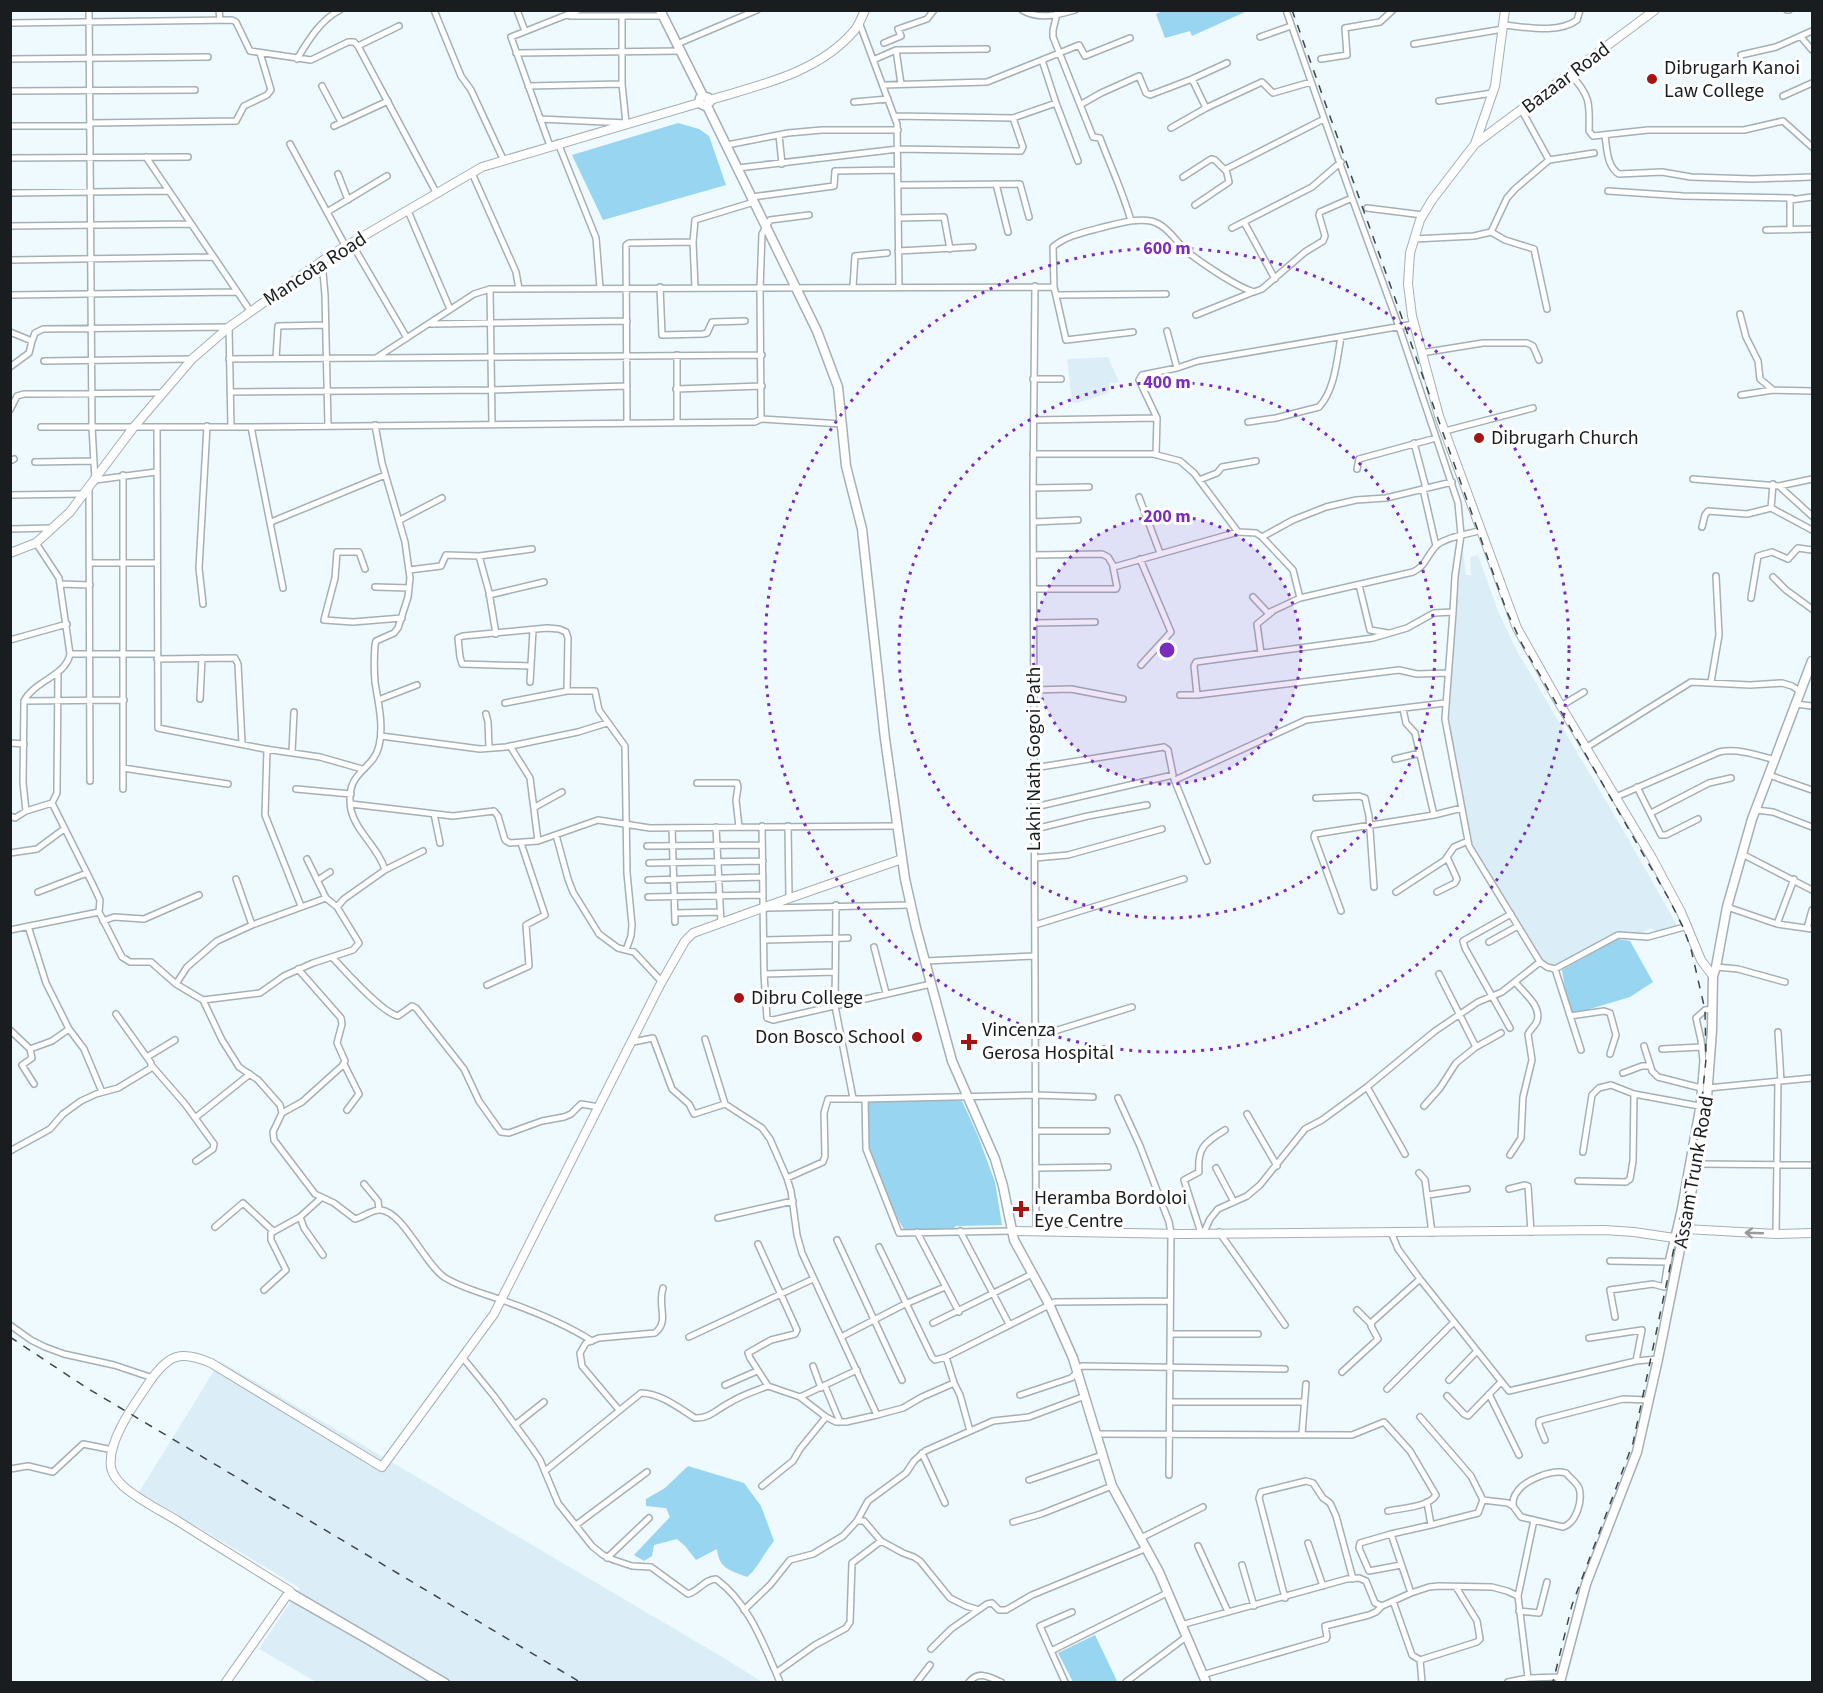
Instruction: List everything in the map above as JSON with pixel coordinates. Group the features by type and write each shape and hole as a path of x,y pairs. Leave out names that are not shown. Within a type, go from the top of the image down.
{"main road":[{"path":"662,13 824,345 834,373 840,399 848,475 862,530 885,739 902,860 924,961 952,1061 967,1098 981,1124 998,1171 1018,1248 1049,1304 1077,1370 1112,1486 1147,1548 1168,1592 1204,1679"},
{"name":"Assam Trunk Road","path":"1561,1680 1586,1584 1637,1452 1658,1359 1705,1124 1704,1088 1713,1009 1713,976 1727,907 1755,810 1812,661"}],"street":[{"path":"89,10 94,461 90,563 90,781"},
{"path":"219,10 220,20"},
{"path":"297,58 321,25 340,10"},
{"path":"434,10 461,75 472,92 504,161"},
{"path":"517,10 525,30"},
{"path":"579,10 511,37 540,119 596,238 600,288"},
{"path":"516,53 679,48 757,10"},
{"name":"Mancota Road","path":"10,553 36,543 70,512 133,428 192,359 229,327 322,261 482,167 705,101 802,69 830,52 855,30 865,10"},
{"path":"884,43 901,36 898,29 927,20 934,10"},
{"path":"1022,10 1033,16 1075,10"},
{"path":"1286,10 1399,327 1458,503 1461,535 1455,576 1445,718 1468,841 1473,853 1540,962 1547,967 1555,969 1618,936 1648,937 1688,926"},
{"path":"1321,59 1347,56 1345,28 1380,22 1393,10"},
{"path":"1505,10 1493,93 1475,144 1423,215 1414,239 1408,267 1414,324 1445,431 1517,628 1561,706 1652,856 1688,926 1701,960 1713,976"},
{"path":"1414,44 1504,27 1564,26 1577,20 1580,10"},
{"name":"Bazaar Road","path":"1475,144 1522,111 1645,14 1655,10"},
{"path":"565,16 662,13"},
{"path":"1058,13 1052,34 1059,54 1093,137 1100,138 1119,188 1124,195 1131,221"},
{"path":"540,119 626,123 622,84 622,16"},
{"path":"10,23 234,20 249,50 313,60 351,41 358,46 438,194"},
{"path":"859,22 895,116 898,130 899,287"},
{"path":"358,46 399,26"},
{"path":"1260,37 1292,26"},
{"path":"1741,55 1776,46 1812,31"},
{"path":"1801,37 1812,50"},
{"path":"883,85 987,82 1079,45 1085,56 1130,38"},
{"path":"873,60 896,50 987,49"},
{"path":"896,50 901,84"},
{"path":"10,126 236,121 244,106 267,95 271,90 260,53"},
{"path":"10,59 208,57"},
{"path":"1042,60 1078,161"},
{"path":"1080,105 1139,76 1146,93 1150,95 1227,63"},
{"path":"1570,74 1588,97 1591,109 1589,134 1593,136 1647,130 1744,129 1783,121 1812,147"},
{"path":"1192,79 1206,108"},
{"path":"1171,128 1206,108 1262,82 1273,93 1311,82"},
{"path":"1783,96 1812,83"},
{"path":"528,86 622,84"},
{"path":"322,86 341,122"},
{"path":"10,91 195,90"},
{"path":"1439,101 1493,93"},
{"path":"854,102 888,99"},
{"path":"334,126 388,101"},
{"path":"895,116 1013,118 1056,103"},
{"path":"1522,111 1549,160"},
{"path":"738,168 898,149 1021,151 1023,147 1013,118"},
{"path":"1225,170 1324,119"},
{"path":"727,145 822,130 898,130"},
{"path":"779,135 782,164"},
{"path":"1605,136 1609,162 1619,174 1654,172 1690,177 1812,177"},
{"path":"290,144 327,212 407,338"},
{"path":"1491,232 1507,198 1549,160 1594,153"},
{"path":"146,157 251,312"},
{"path":"10,158 188,157"},
{"path":"1183,177 1211,159 1225,170 1229,181 1195,205"},
{"path":"1232,228 1312,187 1341,162"},
{"path":"695,287 693,242 695,220 753,199 834,186 835,171 898,170"},
{"path":"472,173 516,272 519,289"},
{"path":"338,174 348,200"},
{"path":"327,212 387,176"},
{"path":"898,184 1020,184 1029,218"},
{"path":"996,184 1008,232"},
{"path":"10,193 169,191"},
{"path":"1608,191 1683,196 1812,197"},
{"path":"1196,315 1254,292 1275,279 1305,252 1323,241 1325,236 1320,212 1352,198"},
{"path":"1790,230 1792,198"},
{"path":"1366,208 1423,215"},
{"path":"408,212 450,309"},
{"path":"761,419 762,234 765,225 775,219 809,215"},
{"path":"898,218 944,217 950,249"},
{"path":"1133,332 1066,340 1058,295 1054,286 1053,247 1083,232 1131,221 1143,220 1158,223 1190,254 1254,292"},
{"path":"1244,222 1275,279"},
{"path":"10,226 191,224"},
{"path":"1766,230 1812,229"},
{"path":"1414,239 1474,236 1491,232 1506,240 1534,249 1547,309"},
{"path":"627,423 626,248 628,244 693,242"},
{"path":"898,251 973,247"},
{"path":"853,287 855,256 887,253"},
{"path":"10,260 213,257"},
{"path":"322,261 328,426"},
{"name":"Lakhi Nath Gogoi Path","path":"1035,286 1033,690 1036,1231"},
{"path":"376,358 478,291 627,287 1054,286"},
{"path":"660,287 662,335 703,334 708,331 712,322 745,321"},
{"path":"490,290 492,424"},
{"path":"10,295 92,292 237,292"},
{"path":"1058,295 1166,294"},
{"path":"1740,314 1746,338 1757,357 1760,379 1773,390"},
{"path":"429,324 627,321"},
{"path":"276,358 278,326 326,324"},
{"path":"1156,454 1157,418 1138,378 1142,375 1213,358 1414,324"},
{"path":"10,367 28,353 35,333 41,329 229,327 231,427"},
{"path":"1167,331 1177,368"},
{"path":"10,332 32,342"},
{"path":"1248,422 1276,418 1319,407 1326,397 1333,375 1341,337"},
{"path":"1421,353 1483,343 1527,343 1533,346 1539,360"},
{"path":"677,355 677,423"},
{"path":"229,359 762,355"},
{"path":"44,361 192,359"},
{"path":"1033,379 1061,379"},
{"path":"230,392 490,390 627,386"},
{"path":"676,389 762,386"},
{"path":"1741,395 1773,390 1812,391"},
{"path":"10,410 14,399 19,395 162,393"},
{"path":"1445,431 1533,408"},
{"path":"1033,420 1157,418"},
{"path":"41,427 677,423 756,422 761,419 842,424"},
{"path":"375,425 385,475 400,520 409,570 409,588 402,618 396,631 376,641 374,668 381,736 377,755 356,776 351,804 355,819 385,870"},
{"path":"203,604 199,568 207,426"},
{"path":"157,427 158,728 320,757 362,770"},
{"path":"251,427 283,588"},
{"path":"1357,470 1359,459 1414,442 1436,438"},
{"path":"1414,442 1436,546"},
{"path":"1033,454 1156,454 1185,463 1238,532"},
{"path":"34,462 94,461"},
{"path":"1199,480 1216,473 1222,467 1256,461"},
{"path":"92,483 123,475 156,472"},
{"path":"123,475 123,789"},
{"path":"271,522 385,475"},
{"path":"1693,479 1776,485 1812,479"},
{"path":"1262,537 1293,520 1326,507 1356,500 1386,498 1452,482"},
{"path":"1771,508 1776,485"},
{"path":"1776,485 1812,516"},
{"path":"1033,488 1089,487"},
{"path":"10,495 83,494"},
{"path":"1139,497 1160,553"},
{"path":"400,520 442,498"},
{"path":"1702,527 1708,511 1747,514 1771,508 1812,530"},
{"path":"1034,522 1078,520"},
{"path":"10,529 52,528"},
{"path":"1261,653 1257,624 1279,606 1300,598 1397,576 1420,568 1436,546 1461,535 1482,530"},
{"path":"1113,567 1238,532 1256,533 1293,570 1300,598"},
{"path":"26,811 23,783 24,700 69,661 70,654 60,584 56,572 36,543"},
{"path":"1751,598 1758,556 1772,552 1788,559 1798,548 1812,550"},
{"path":"409,570 441,566 446,555 478,556 532,549"},
{"path":"365,569 359,552 337,552 335,578 324,620 352,622 402,618"},
{"path":"1034,555 1102,554 1108,557 1113,567 1118,587 1116,589 1034,589"},
{"path":"478,556 489,595 495,634"},
{"path":"1140,559 1171,633 1141,665"},
{"path":"90,563 157,563"},
{"path":"1711,682 1719,635 1716,576"},
{"path":"1773,577 1786,590 1812,609"},
{"path":"489,595 544,582"},
{"path":"60,584 90,585"},
{"path":"1359,585 1370,630 1393,633"},
{"path":"375,587 409,588"},
{"path":"1252,597 1265,611 1272,612"},
{"path":"1197,695 1194,663 1347,642 1393,633 1434,613 1454,612"},
{"path":"1034,623 1095,622"},
{"path":"10,640 67,624"},
{"path":"531,666 461,663 458,640 460,637 554,628 566,632 568,638 567,690"},
{"path":"530,682 533,630"},
{"path":"70,654 231,657 237,661 242,743"},
{"path":"200,699 202,658"},
{"path":"1180,695 1197,695 1399,670 1417,674 1448,673"},
{"path":"10,816 15,818 26,811 52,802 57,794 58,672"},
{"path":"1587,747 1686,683 1750,685 1782,683 1801,692"},
{"path":"378,700 417,685"},
{"path":"1033,690 1071,689 1123,699"},
{"path":"505,702 567,690 595,692 599,710 624,746 627,873 632,925 626,950"},
{"path":"1561,706 1584,692"},
{"path":"24,700 123,700"},
{"path":"1035,807 1174,777 1306,720 1445,703"},
{"path":"1796,704 1812,706"},
{"path":"1403,709 1406,723 1415,731 1434,815"},
{"path":"292,752 294,712"},
{"path":"486,714 489,748"},
{"path":"381,736 460,747 489,748 578,732 607,723"},
{"path":"10,743 24,744"},
{"path":"510,746 530,778 538,841"},
{"path":"1034,768 1164,747 1168,750 1174,777 1207,861"},
{"path":"267,749 265,815 301,906"},
{"path":"1616,797 1705,757 1724,751 1751,753 1775,760"},
{"path":"1395,759 1420,753"},
{"path":"123,768 228,784"},
{"path":"1769,775 1812,790"},
{"path":"1651,813 1709,783 1719,783 1731,778"},
{"path":"697,783 737,783 736,798 740,827"},
{"path":"1637,787 1663,836 1698,819"},
{"path":"296,789 351,794"},
{"path":"535,807 562,792"},
{"path":"1316,798 1363,796 1368,806 1374,887"},
{"path":"52,802 100,900 99,912 122,957 130,962 151,962 176,984 203,1000 231,1056 239,1067 258,1080 280,1105 282,1113"},
{"path":"351,804 457,816 494,811 498,816 505,840 510,843 538,841 598,820 626,826 672,828 897,826"},
{"path":"1035,829 1147,805"},
{"path":"1341,911 1314,835 1370,827 1462,808"},
{"path":"1755,810 1773,812 1812,827"},
{"path":"434,814 440,843"},
{"path":"762,826 764,974 766,1015 770,1020 931,984"},
{"path":"788,826 789,898"},
{"path":"716,827 721,923"},
{"path":"672,828 675,922"},
{"path":"10,853 37,849 64,829"},
{"path":"1035,858 1068,855 1162,830"},
{"path":"556,835 568,879 580,904 602,937 618,948 635,953 662,982"},
{"path":"1396,892 1447,857 1454,847 1468,841"},
{"path":"487,985 529,966 526,925 545,915 521,843"},
{"path":"647,846 762,845"},
{"path":"337,908 344,899 385,870 423,851"},
{"path":"1742,854 1812,890"},
{"path":"1437,892 1456,881 1457,875 1447,857"},
{"path":"203,1000 260,993 284,976 353,950 359,943 337,908 326,898 307,859"},
{"path":"446,1683 288,1593 124,1487 110,1466 118,1434 162,1364 172,1357 182,1355 197,1357 211,1363 382,1467 494,1314 685,941 693,933 902,860"},
{"path":"649,863 762,861"},
{"path":"38,892 87,873"},
{"path":"318,880 330,873"},
{"path":"648,880 763,877"},
{"path":"236,879 252,925"},
{"path":"1035,925 1184,879"},
{"path":"1777,924 1794,879"},
{"path":"103,921 114,917 144,919 199,895"},
{"path":"648,897 763,895"},
{"path":"176,984 187,967 211,945 252,925 326,898"},
{"path":"836,905 835,1006 853,1098"},
{"path":"763,908 911,905"},
{"path":"1727,907 1777,924 1811,930 1812,910"},
{"path":"10,930 99,912"},
{"path":"675,913 719,912"},
{"path":"1510,1028 1463,941 1511,914"},
{"path":"28,926 46,983 69,1029 84,1049 102,1092"},
{"path":"1489,942 1518,926"},
{"path":"764,940 848,938"},
{"path":"874,947 886,993"},
{"path":"924,961 1035,956"},
{"path":"332,957 361,988 391,1014 398,1016 410,1007 416,1008 462,1067 479,1101 501,1132 509,1133 542,1121 564,1117 571,1114 581,1104 599,1107"},
{"path":"1203,1233 1218,1209 1252,1192 1277,1166 1305,1129 1322,1120 1367,1087 1435,1030 1459,1013 1502,992 1540,962"},
{"path":"1716,967 1738,969 1785,982"},
{"path":"298,969 341,1018 342,1024 337,1043 345,1058 344,1064 359,1094 347,1110"},
{"path":"1555,969 1581,1050"},
{"path":"764,974 835,972"},
{"path":"1440,974 1476,1047"},
{"path":"1510,1155 1521,1137 1523,1097 1533,1060 1528,1034 1538,1016 1531,1000 1515,982"},
{"path":"1035,1037 1132,1008"},
{"path":"1615,1317 1610,1290 1653,1284 1664,1287 1704,1088 1702,1047 1696,1018 1705,1010 1713,1009"},
{"path":"1570,1016 1604,1011 1610,1013 1616,1035 1610,1054"},
{"path":"116,1014 152,1066 214,1144 213,1149 195,1161"},
{"path":"30,1049 52,1041 69,1029"},
{"path":"11,1031 30,1049 32,1058 22,1065 33,1084"},
{"path":"1776,1234 1778,1032"},
{"path":"1424,1106 1440,1088 1456,1064 1476,1047 1501,1033"},
{"path":"633,1042 654,1038 672,1089 689,1104 694,1114 725,1104"},
{"path":"705,1039 725,1104 765,1132 787,1178 799,1242 813,1279 877,1415"},
{"path":"147,1057 175,1040"},
{"path":"1644,1046 1650,1066 1658,1077 1704,1088 1812,1078"},
{"path":"1662,1049 1702,1047"},
{"path":"344,1064 302,1102 282,1113 273,1132 274,1140 305,1183 321,1198 334,1203 355,1219 379,1210 389,1213 399,1221 432,1266 446,1279 580,1333 592,1341"},
{"path":"10,1151 50,1129 63,1114 81,1101 118,1088 152,1066"},
{"path":"1623,1073 1642,1066 1650,1066"},
{"path":"195,1118 250,1074"},
{"path":"1583,1152 1594,1092 1599,1088 1611,1085 1634,1094 1699,1106"},
{"path":"1367,1087 1405,1154"},
{"path":"1578,1181 1626,1182 1630,1179 1633,1161 1634,1094"},
{"path":"787,1178 817,1166 825,1159 824,1113 828,1099 1036,1095 1092,1097"},
{"path":"1118,1098 1140,1146 1169,1222 1171,1233 1169,1475"},
{"path":"865,1099 865,1142 868,1157 899,1233 960,1231 1432,1233 1604,1230 1674,1238"},
{"path":"1248,1114 1277,1166"},
{"path":"1203,1233 1184,1180 1199,1172 1198,1160 1206,1143 1225,1130"},
{"path":"1036,1131 1107,1131"},
{"path":"1698,1164 1812,1165"},
{"path":"1036,1168 1108,1167"},
{"path":"1216,1168 1234,1202"},
{"path":"1419,1173 1425,1180 1432,1233"},
{"path":"364,1184 378,1201 379,1210"},
{"path":"1509,1189 1528,1186 1531,1232"},
{"path":"1428,1195 1467,1189"},
{"path":"264,1290 286,1270 271,1240 271,1233 300,1217 321,1198"},
{"path":"1037,1200 1089,1200"},
{"path":"718,1218 793,1201"},
{"path":"215,1227 243,1203 273,1231"},
{"path":"300,1217 304,1228 323,1255"},
{"path":"1685,1229 1776,1234 1812,1233"},
{"path":"960,1231 1010,1324"},
{"path":"917,1232 959,1311"},
{"path":"1219,1232 1285,1325"},
{"path":"1391,1232 1398,1248 1420,1279 1507,1390 1511,1391 1636,1361 1658,1359"},
{"path":"837,1240 902,1380"},
{"path":"758,1244 797,1332 771,1340 748,1353 768,1386 800,1397 826,1417 840,1422 903,1408 954,1383"},
{"path":"879,1247 935,1360 946,1357 1049,1304 1062,1300 1170,1301"},
{"path":"1610,1261 1668,1262"},
{"path":"933,1323 1032,1274"},
{"path":"689,1338 813,1279"},
{"path":"1371,1324 1420,1279"},
{"path":"841,1337 945,1287"},
{"path":"619,1410 582,1366 580,1353 586,1343 592,1341 655,1333 661,1328 663,1322 660,1298 663,1288"},
{"path":"1342,1372 1378,1339 1371,1324 1357,1310"},
{"path":"1387,1389 1454,1322"},
{"path":"10,1325 45,1347 153,1378"},
{"path":"1589,1338 1642,1329 1636,1361"},
{"path":"1170,1334 1258,1334"},
{"path":"1449,1380 1477,1351"},
{"path":"946,1357 970,1431"},
{"path":"463,1358 536,1453 555,1497 591,1546 607,1557 632,1566 651,1567 688,1594 710,1579 716,1579 744,1610 763,1640 780,1683"},
{"path":"813,1366 840,1422"},
{"path":"1020,1395 1071,1378 1082,1366 1285,1369"},
{"path":"800,1397 857,1370"},
{"path":"725,1386 757,1371"},
{"path":"1447,1396 1466,1416 1470,1415 1500,1383"},
{"path":"1302,1434 1306,1384"},
{"path":"545,1471 641,1393 649,1393 695,1418 701,1418 732,1401 768,1386"},
{"path":"1490,1394 1519,1455"},
{"path":"744,1610 770,1585 790,1560 813,1554 843,1536 857,1521 868,1501 906,1473 922,1453 993,1421 1029,1417 1085,1396"},
{"path":"1545,1440 1539,1421 1623,1399 1649,1400"},
{"path":"515,1425 544,1402"},
{"path":"1170,1402 1304,1402"},
{"path":"762,1486 793,1461 826,1417"},
{"path":"1401,1565 1369,1571 1359,1548 1360,1543 1478,1513 1483,1500 1471,1476 1420,1417"},
{"path":"1096,1434 1352,1435 1384,1422 1410,1451 1435,1492 1434,1498 1426,1502 1388,1511"},
{"path":"10,1469 28,1466 46,1472 55,1471 83,1444 113,1450"},
{"path":"922,1453 945,1503"},
{"path":"1029,1480 1102,1455"},
{"path":"576,1525 647,1472"},
{"path":"1483,1500 1496,1500 1513,1506 1521,1516 1563,1527 1571,1523 1579,1506 1579,1490 1566,1473 1551,1473 1523,1485 1514,1495 1513,1506"},
{"path":"1285,1598 1259,1498 1261,1492 1306,1481 1313,1483 1323,1498 1330,1503 1336,1516 1353,1579"},
{"path":"1013,1522 1041,1514 1112,1486"},
{"path":"1426,1502 1431,1525"},
{"path":"1141,1538 1203,1507"},
{"path":"607,1557 649,1518"},
{"path":"1528,1678 1518,1596 1534,1520"},
{"path":"857,1521 864,1521 881,1541 914,1557 950,1598 976,1609"},
{"path":"1391,1534 1411,1593"},
{"path":"777,1672 815,1645 846,1628 850,1622 852,1563 881,1541"},
{"path":"1308,1543 1323,1586"},
{"path":"1198,1546 1228,1612"},
{"path":"931,1649 976,1609 990,1603 999,1611 1005,1610 1032,1594 1147,1548"},
{"path":"1242,1565 1254,1606"},
{"path":"1181,1625 1359,1578 1366,1581 1375,1603 1382,1606"},
{"path":"1519,1611 1539,1613 1547,1582"},
{"path":"1204,1679 1326,1639 1324,1626 1376,1612 1382,1606 1429,1587 1499,1588 1518,1596"},
{"path":"1393,1601 1412,1655 1420,1660 1477,1642 1480,1639 1477,1621 1456,1587"},
{"path":"1051,1651 1168,1592"},
{"path":"226,1683 288,1593"},
{"path":"1065,1683 1040,1626 1072,1612"},
{"path":"1126,1683 1186,1637"},
{"path":"1420,1660 1422,1683"},
{"path":"412,1664 436,1683"},
{"path":"917,1683 930,1665"},
{"path":"969,1683 975,1676 981,1674 1001,1683"},
{"path":"1508,1683 1528,1678 1561,1680"}],"shaded area":[{"path":"1165,10 1244,10 1245,12 1192,36 1190,31 1165,38 1156,14"},
{"path":"678,123 699,129 709,136 726,185 603,220 572,155"},
{"path":"1108,357 1119,382 1109,383 1109,393 1077,403 1072,402 1067,359"},
{"path":"1463,551 1466,575 1471,575 1470,557 1478,555 1498,611 1517,651 1678,927 1658,933 1651,928 1638,935 1619,932 1556,966 1544,963 1473,846 1447,716 1460,559"},
{"path":"1617,939 1630,941 1653,982 1630,997 1573,1014 1562,970"},
{"path":"868,1098 962,1101 995,1182 1002,1225 956,1226 905,1231 893,1211 866,1146"},
{"path":"220,1361 762,1682 316,1682 259,1649 300,1588 139,1492"},
{"path":"688,1466 744,1483 761,1506 774,1541 747,1577 726,1568 720,1561 717,1549 696,1560 677,1539 654,1545 652,1556 644,1561 634,1555 670,1517 666,1508 646,1506 646,1499 665,1488"},
{"path":"1095,1635 1117,1681 1073,1682 1058,1653"}],"railway":[{"path":"1292,10 1507,612 1522,644 1683,927 1691,949 1705,1010 1706,1059 1699,1129 1633,1443 1572,1605 1553,1682"},
{"path":"10,1337 87,1388 580,1682"}],"place":[{"name":"Dibrugarh Kanoi Law College","path":"1652,79"},
{"name":"Dibrugarh Church","path":"1479,438"},
{"name":"Dibru College","path":"739,998"},
{"name":"Don Bosco School","path":"917,1037"},
{"name":"Vincenza Gerosa Hospital","path":"969,1042"},
{"name":"Heramba Bordoloi Eye Centre","path":"1021,1209"}]}
